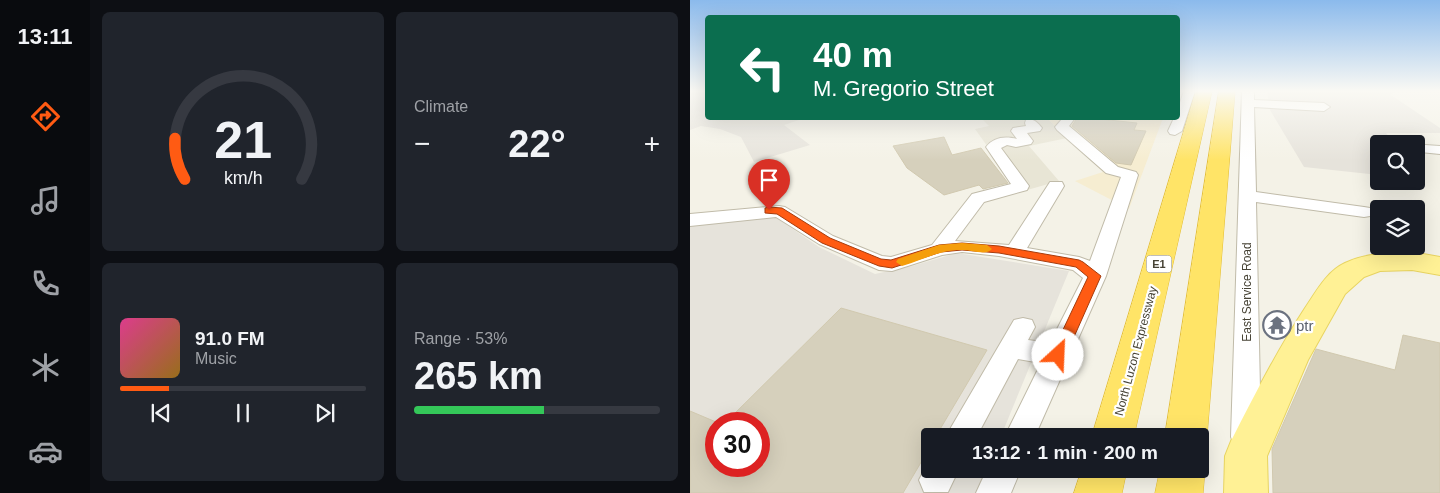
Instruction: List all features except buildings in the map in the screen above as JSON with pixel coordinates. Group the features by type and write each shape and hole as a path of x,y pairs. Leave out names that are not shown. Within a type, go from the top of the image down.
{"highway":[{"name":"North Luzon Expressway","path":"1115,428 1182,139 1193,114"},
{"path":"1187,428 1238,114"},
{"path":"1098,493 1102,478"},
{"path":"1179,493 1181,478"}],"main road":[{"path":"1246,475 1292,356 1334,287 1354,270 1377,262 1412,261 1440,266"}],"street":[{"path":"1182,139 1186,114"},
{"name":"East Service Road","path":"1242,114 1248,196 1246,475"},
{"path":"1024,428 1058,355 1130,175 1112,170 1062,127 1067,120"},
{"path":"1165,120 1182,139"},
{"path":"939,248 980,197 1021,186 993,148 1006,140 1016,143 1026,140 1018,130 1035,128 1031,123"},
{"path":"1016,249 1056,186"},
{"path":"1248,196 1364,212"},
{"path":"690,220 779,211 826,240 879,263 892,264 939,248 962,246 1016,249"},
{"path":"965,236 1093,267"},
{"path":"966,428 1017,338 1058,355"},
{"path":"994,493 1001,478"}],"shaded area":[{"path":"690,114 705,114 705,120 799,120 784,125 810,145 754,162 741,137 720,129 701,126 690,130"},
{"path":"1272,114 1419,114 1440,128 1440,133 1386,133 1388,135 1370,135 1370,174 1304,167"},
{"path":"983,120 1049,120 1067,138 1029,146 1059,181 1020,192 975,129 989,126"},
{"path":"1049,120 1162,120 1129,209 1075,181 1103,172"},
{"path":"768,212 819,247 875,274 957,253 1069,271 1004,428 921,428 921,478 984,478 978,493 690,493 690,225"}],"slow traffic":[{"path":"902,262 939,248 962,246 987,249"}],"place":[{"name":"ptr","path":"1277,325"}],"route":[{"path":"769,210 779,211 826,240 879,263 892,264 939,248 962,246 999,250 1079,264 1095,276 1058,355"}]}
